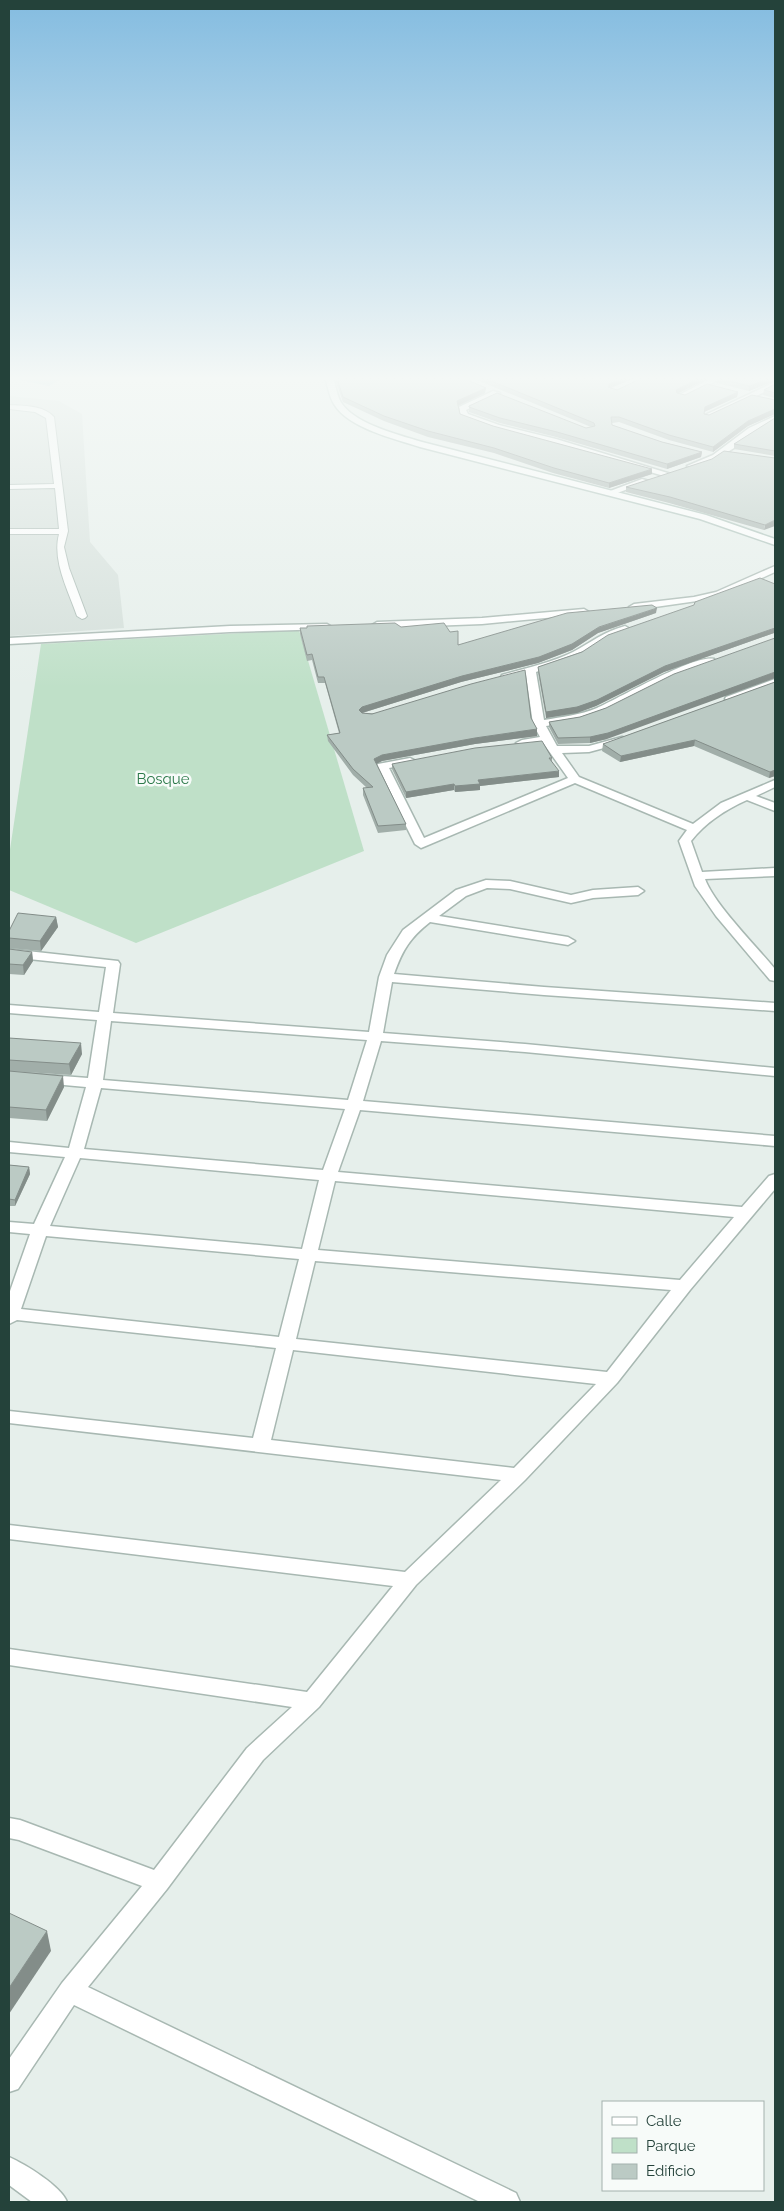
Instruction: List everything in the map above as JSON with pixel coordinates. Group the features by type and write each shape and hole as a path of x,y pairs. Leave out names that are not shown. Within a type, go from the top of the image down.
{"street":[{"path":"563,481 703,517 775,542"},
{"path":"609,493 644,481"},
{"path":"672,613 724,593 775,569"},
{"path":"620,608 694,600 724,593"},
{"path":"368,626 482,621 591,611"},
{"path":"494,680 531,671 577,654 603,637 636,625"},
{"path":"9,641 230,630 339,627"},
{"path":"540,724 579,718 601,710 669,676 721,657"},
{"path":"531,671 540,724 547,740 575,778 624,802 693,828"},
{"path":"720,703 775,682"},
{"path":"554,750 589,749 629,738"},
{"path":"515,744 547,740"},
{"path":"426,758 382,766 421,844 575,778"},
{"path":"775,784 708,815 693,828 685,841 696,876 720,913 775,977"},
{"path":"747,796 775,807"},
{"path":"696,876 775,872"},
{"path":"260,1446 328,1177 375,1037 386,977 394,955 408,933 461,893 486,884 510,885 571,899 593,894 638,891"},
{"path":"428,918 568,941"},
{"path":"9,953 113,964 94,1083 74,1152 40,1229 9,1315 287,1343 611,1379"},
{"path":"386,977 544,991 775,1007"},
{"path":"9,1010 525,1048 775,1072"},
{"path":"9,1076 775,1141"},
{"path":"9,1147 328,1177 748,1213"},
{"path":"9,2080 70,1991 158,1882 255,1754 312,1701 409,1580 518,1475 611,1379 684,1286 775,1179"},
{"path":"9,1226 308,1255 684,1286"},
{"path":"9,1417 518,1475"},
{"path":"9,1532 409,1580"},
{"path":"9,1657 312,1701"},
{"path":"9,1828 20,1830 158,1882"},
{"path":"70,1991 375,2136 508,2202"},
{"path":"9,2170 54,2202"}],"lane":[{"path":"57,481 64,531 60,547 82,616"},
{"path":"9,487 58,486"},
{"path":"9,532 64,531"}],"shaded area":[{"path":"9,481 86,481 90,542 118,575 124,628 9,636"}],"green space":[{"name":"Bosque","path":"299,630 364,851 136,943 9,890 9,856 41,644"}],"building":[{"path":"644,481 775,481 775,520 765,525 670,497 626,487"},
{"path":"760,578 775,584 775,628 665,666 597,700 577,707 546,712 538,667 582,652 608,635 694,605 695,602"},
{"path":"652,605 657,608 599,627 572,644 539,657 462,676 362,707 359,710 362,713 372,714 525,670 531,718 537,729 382,755 374,759 406,824 378,826 363,788 373,787 353,769 327,735 340,733 324,677 318,677 312,654 307,655 300,628 307,628 307,626 395,623 401,627 444,623 450,632 458,631 458,645 567,613"},
{"path":"775,638 775,672 608,733 590,737 558,738 549,722 580,717 606,708 674,674"},
{"path":"775,682 775,770 770,772 695,740 621,756 603,744"},
{"path":"542,741 552,758 549,758 559,771 478,780 480,784 455,786 454,784 406,792 392,764 475,748"},
{"path":"18,913 56,917 40,941 9,938 9,931"},
{"path":"9,949 32,952 23,965 9,964"},
{"path":"9,1038 81,1043 69,1064 9,1060"},
{"path":"9,1071 63,1076 46,1110 9,1107"},
{"path":"9,1165 29,1167 15,1200 9,1199"},
{"path":"9,1913 47,1931 9,1988"}]}
